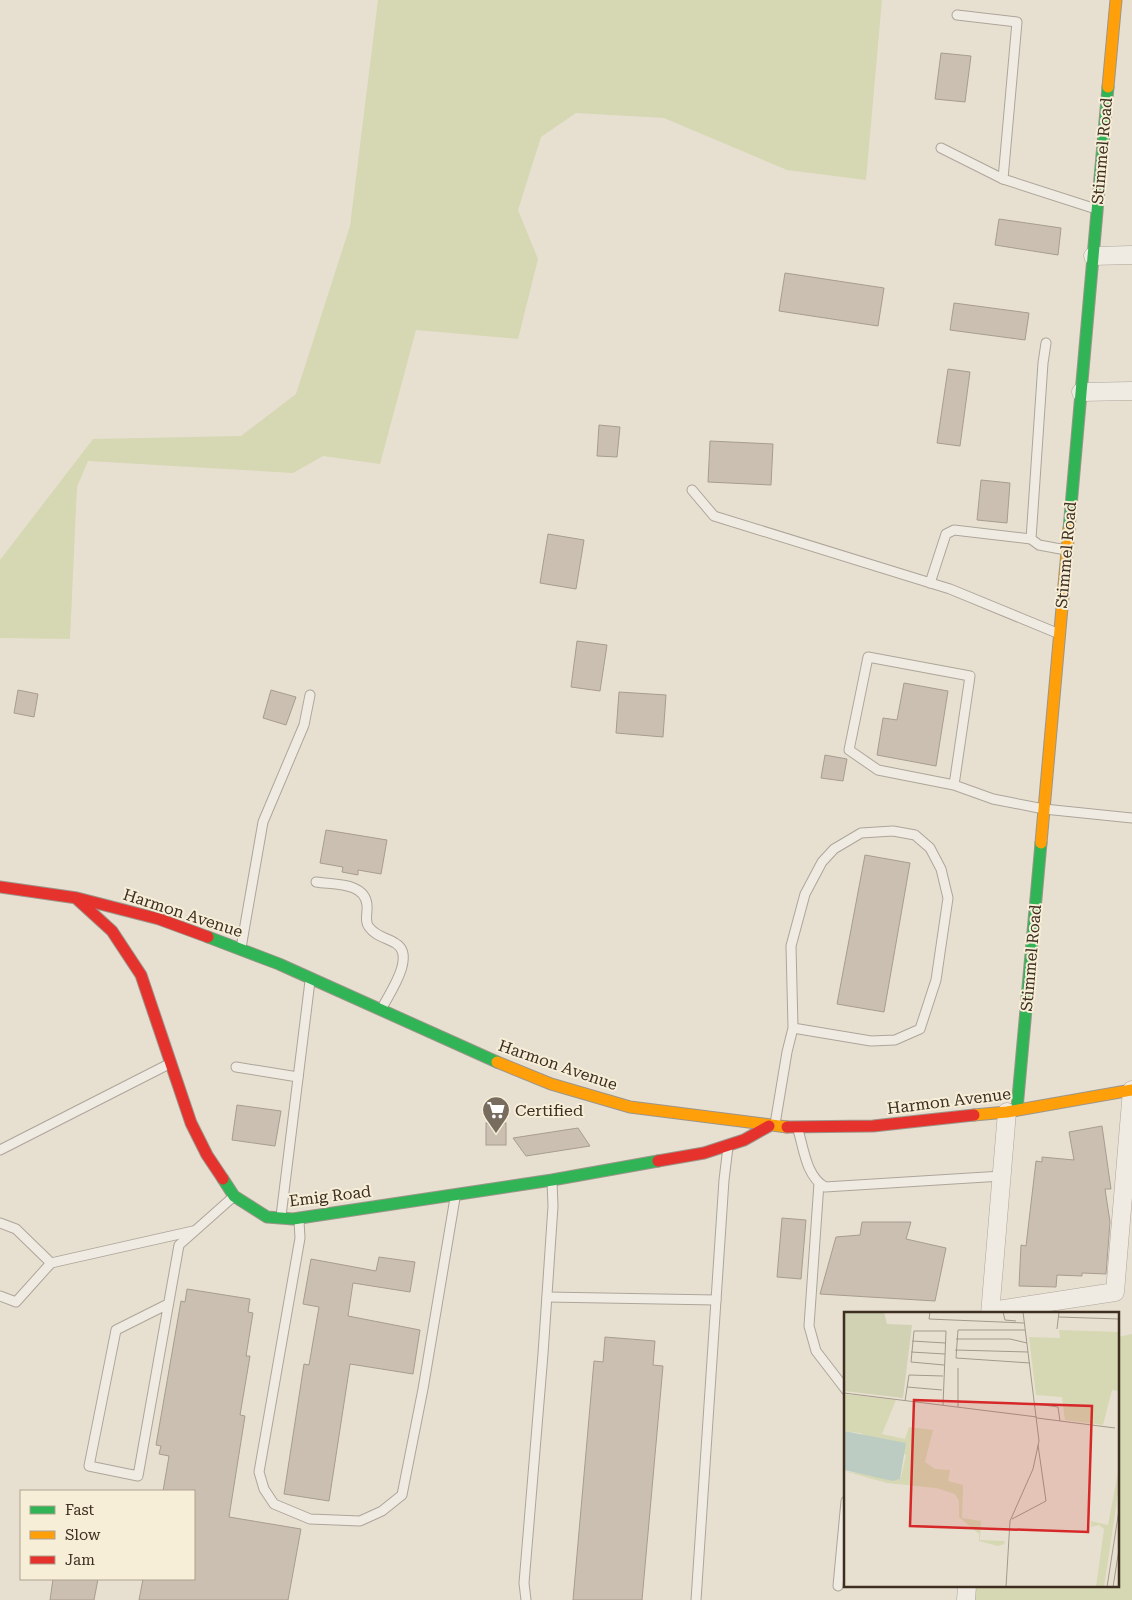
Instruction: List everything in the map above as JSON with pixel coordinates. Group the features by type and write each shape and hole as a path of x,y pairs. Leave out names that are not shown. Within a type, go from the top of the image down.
{"street":[{"name":"Stimmel Road","path":"990,1312 1002,1176 1012,1110 1044,809 1116,0"},
{"path":"1093,256 1132,255"},
{"path":"1081,392 1132,391"},
{"name":"Harmon Avenue","path":"0,886 77,898 159,919 240,949 310,978 473,1053 551,1084 630,1107 772,1126 798,1128 873,1126 1012,1110 1132,1090"},
{"name":"Emig Road","path":"77,898 112,931 141,975 191,1123 207,1155 234,1196 245,1205 268,1217 299,1218 552,1180 704,1153 728,1147 772,1126"},
{"path":"990,1312 1115,1292 1132,1090"}],"lane":[{"path":"957,15 1017,22 1004,180"},
{"path":"941,148 1004,180 1097,209"},
{"path":"1031,538 1046,343"},
{"path":"692,490 714,516 950,589 1059,634"},
{"path":"930,583 946,534 954,530 1031,538 1039,545 1067,550"},
{"path":"954,785 970,676 868,657 849,750 878,770 954,785 993,799 1044,809 1132,818"},
{"path":"240,949 263,822 304,725 310,695"},
{"path":"772,1126 793,1028 791,946 805,894 822,862 834,849 861,833 893,832 915,835 930,848 941,869 948,898 936,980 920,1029 895,1040 871,1041 793,1028"},
{"path":"316,882 356,888 363,892 367,904 366,916 368,927 378,935 398,944 404,954 402,968 381,1011"},
{"path":"280,1218 310,978"},
{"path":"0,1150 172,1063"},
{"path":"236,1067 298,1076"},
{"path":"798,1128 811,1174 818,1183 825,1186 1002,1176"},
{"path":"696,1600 728,1147"},
{"path":"526,1600 524,1583 547,1297 553,1206 552,1180"},
{"path":"818,1183 809,1326 816,1351 844,1387"},
{"path":"299,1218 300,1238 259,1472 264,1489 274,1504 310,1519 360,1521 382,1511 402,1495 423,1388 455,1195"},
{"path":"168,1304 116,1330 89,1466 138,1476 179,1245 234,1196"},
{"path":"0,1223 16,1229 51,1262"},
{"path":"0,1296 16,1302 51,1262 196,1231"},
{"path":"547,1297 716,1300"},
{"path":"838,1586 844,1522"}],"green space":[{"path":"378,0 882,0 866,180 787,170 664,118 576,113 541,137 518,210 538,259 518,339 416,330 380,464 323,456 293,473 88,461 77,487 70,639 0,638 0,560 93,439 241,436 296,394 350,226"},
{"path":"1132,1334 1132,1600 975,1600 976,1588 1120,1588 1120,1337"}],"building":[{"path":"941,53 971,56 965,102 935,99"},
{"path":"999,219 1061,228 1058,255 995,245"},
{"path":"785,273 884,288 878,326 779,311"},
{"path":"954,303 1029,313 1025,340 950,330"},
{"path":"948,369 970,372 960,446 937,443"},
{"path":"599,425 620,427 617,457 597,456"},
{"path":"710,441 773,444 771,485 708,482"},
{"path":"981,480 1010,483 1007,523 977,520"},
{"path":"548,534 584,540 576,589 540,583"},
{"path":"577,641 607,645 600,691 571,687"},
{"path":"904,683 948,691 936,766 877,755 883,718 897,720"},
{"path":"18,690 38,694 34,717 14,713"},
{"path":"271,690 296,697 286,725 263,718"},
{"path":"619,692 666,695 663,737 616,733"},
{"path":"825,755 847,759 843,781 821,778"},
{"path":"326,830 387,840 381,874 358,870 358,875 342,872 343,867 320,863"},
{"path":"865,855 910,863 884,1012 837,1004"},
{"path":"237,1105 281,1111 275,1146 232,1140"},
{"name":"Certified","path":"486,1123 506,1123 506,1145 486,1145"},
{"path":"1102,1126 1111,1189 1105,1189 1110,1222 1106,1274 1082,1273 1082,1276 1057,1275 1056,1287 1019,1286 1021,1245 1026,1246 1036,1161 1042,1162 1042,1157 1074,1160 1069,1132"},
{"path":"578,1128 590,1146 526,1156 513,1138"},
{"path":"782,1218 806,1220 801,1279 777,1277"},
{"path":"862,1222 911,1222 906,1239 946,1248 935,1301 820,1294 836,1237 860,1235"},
{"path":"379,1257 415,1262 410,1292 353,1283 348,1316 420,1330 413,1374 350,1364 329,1501 284,1494 304,1364 309,1365 319,1307 303,1304 311,1259 376,1271"},
{"path":"187,1289 250,1299 248,1312 253,1313 246,1356 250,1356 240,1415 245,1416 229,1517 301,1529 288,1600 139,1600 143,1580 195,1580 195,1490 163,1490 169,1456 159,1454 161,1446 156,1445 181,1301 185,1302"},
{"path":"605,1337 655,1341 653,1365 663,1366 642,1600 573,1600 594,1361 603,1362"},
{"path":"53,1580 98,1580 94,1600 50,1600"}],"traffic: fast":[{"path":"1069,529 1108,87"},
{"path":"1017,1109 1041,843"},
{"path":"208,937 279,964 497,1062"},
{"path":"223,1179 234,1196 267,1217 293,1219 552,1180 658,1161"}],"traffic: slow":[{"path":"1108,87 1116,0"},
{"path":"1041,843 1069,529"},
{"path":"497,1062 551,1084 630,1107 787,1127"},
{"path":"974,1115 1007,1112 1132,1090"}],"traffic: jam":[{"path":"0,887 77,898 159,919 208,937"},
{"path":"78,900 112,931 141,975 191,1123 207,1155 223,1179"},
{"path":"787,1127 873,1126 974,1115"},
{"path":"658,1161 704,1153 744,1140 769,1126"}],"place":[{"name":"Certified","path":"496,1134"}]}
